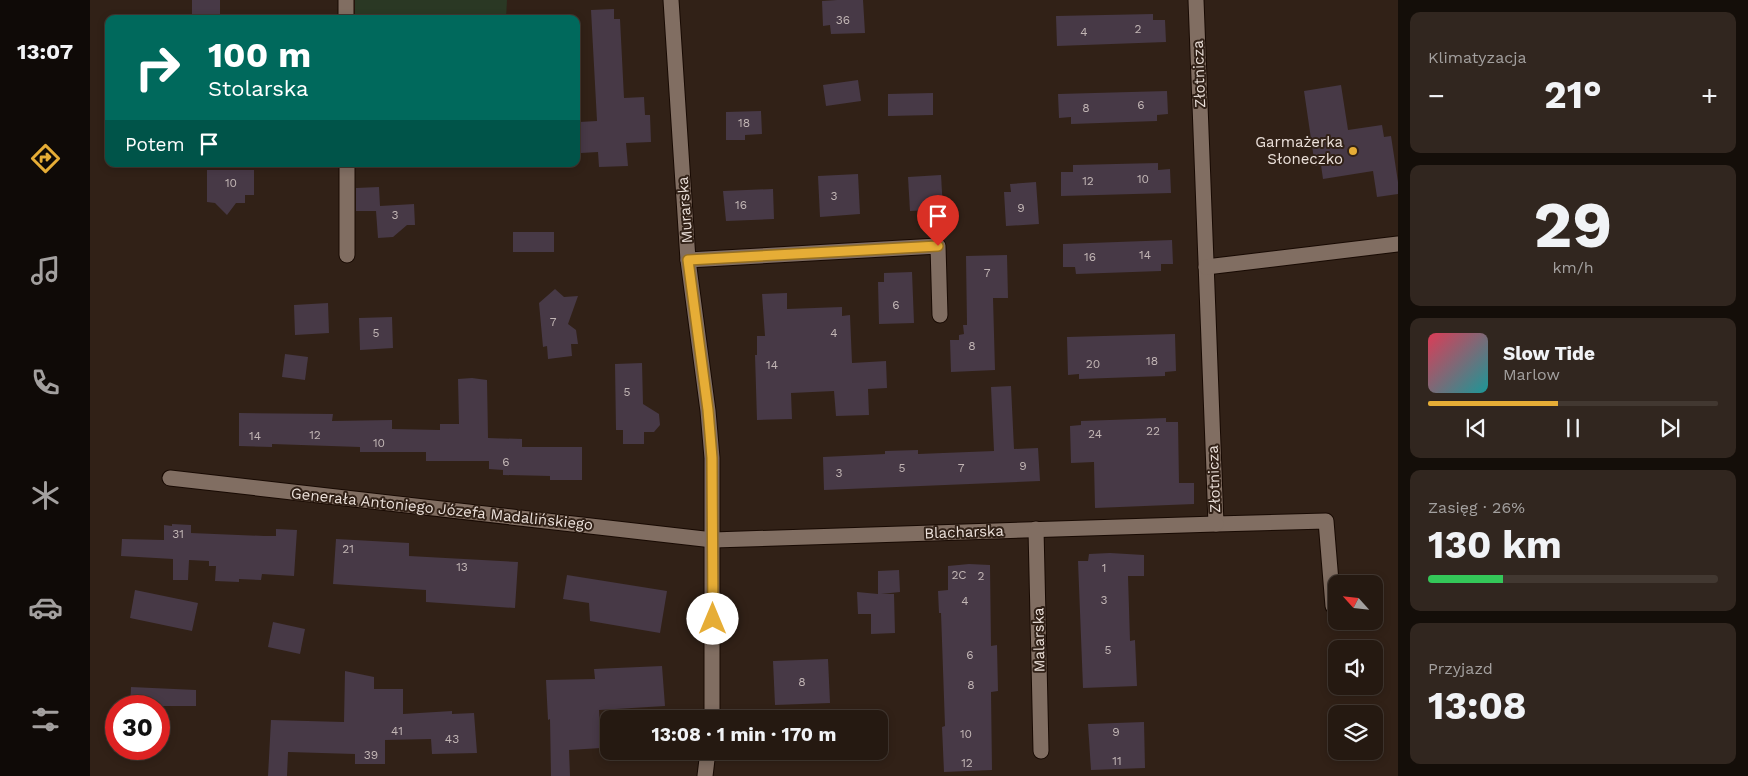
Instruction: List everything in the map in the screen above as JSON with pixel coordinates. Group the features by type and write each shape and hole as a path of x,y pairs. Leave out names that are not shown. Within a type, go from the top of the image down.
{"street":[{"path":"346,0 346,15"},
{"name":"Murarska","path":"671,0 688,260 708,410 712,458 712,710"},
{"name":"Złotnicza","path":"1196,0 1216,524 1326,521 1330,575"},
{"path":"347,167 347,255"},
{"path":"1206,267 1398,244"},
{"path":"688,260 938,246 940,315"},
{"name":"Generała Antoniego Józefa Madalińskiego","path":"170,478 713,540"},
{"name":"Blacharska","path":"713,540 1216,524"},
{"name":"Malarska","path":"1036,529 1041,751"},
{"path":"705,776 707,760"}],"green space":[{"path":"355,0 507,0 506,15 355,15"}],"building":[{"path":"192,0 220,0 220,15 192,15"},
{"path":"863,0 865,33 831,34 830,25 823,26 822,1"},
{"path":"614,9 614,19 620,19 624,98 644,97 645,115 650,115 651,142 626,143 628,166 599,167 598,152 581,153 580,122 597,121 591,10"},
{"path":"1153,14 1153,20 1165,20 1166,42 1057,46 1056,16"},
{"path":"858,80 861,101 826,106 823,85"},
{"name":"Garmażerka Słoneczko","path":"1341,85 1348,130 1382,125 1384,137 1391,136 1398,194 1377,197 1373,171 1323,179 1321,165 1315,166 1304,91"},
{"path":"1167,91 1168,114 1157,115 1157,121 1071,124 1071,117 1059,118 1058,94"},
{"path":"933,93 933,115 888,116 888,94"},
{"path":"761,111 762,134 745,135 745,140 726,140 726,112"},
{"path":"1158,163 1158,170 1170,169 1171,193 1061,196 1061,172 1073,172 1073,165"},
{"path":"207,170 254,170 254,195 245,195 245,203 236,203 227,215 215,203 207,202"},
{"path":"858,174 860,214 820,217 818,176"},
{"path":"941,175 943,209 910,211 908,177"},
{"path":"1036,182 1039,224 1006,226 1004,192 1011,192 1010,184"},
{"path":"379,187 380,206 414,204 415,225 407,225 393,237 378,238 376,211 356,211 356,188"},
{"path":"773,189 774,219 726,221 723,191"},
{"path":"513,232 554,232 554,252 513,252"},
{"path":"1172,240 1173,264 1161,264 1161,271 1076,274 1075,267 1063,267 1063,244"},
{"path":"1007,255 1008,298 993,298 995,370 951,372 950,340 959,340 959,335 964,334 963,325 967,325 966,256"},
{"path":"912,272 914,323 879,324 878,282 884,282 884,273"},
{"path":"555,289 564,297 578,296 568,324 576,330 578,344 571,344 572,356 548,359 547,346 543,347 539,303"},
{"path":"787,293 787,309 842,307 842,316 850,315 852,363 886,361 887,388 868,389 869,415 836,416 834,391 791,393 792,419 757,420 755,355 757,355 757,336 765,336 762,294"},
{"path":"328,303 329,333 295,335 294,305"},
{"path":"392,317 393,348 360,350 359,318"},
{"path":"1175,334 1176,371 1165,372 1165,376 1079,379 1079,374 1068,375 1067,337"},
{"path":"285,354 308,357 305,380 282,377"},
{"path":"642,363 643,404 659,414 660,425 654,432 644,432 644,444 623,444 623,430 616,430 615,364"},
{"path":"458,379 487,380 488,438 522,439 522,447 582,447 582,480 550,480 550,476 503,475 503,470 489,469 489,461 426,461 426,452 360,452 360,447 272,444 272,447 239,446 239,413 333,414 332,421 392,420 392,429 440,430 440,424 459,424"},
{"path":"1011,386 1014,449 1038,448 1040,481 824,490 823,457 885,454 885,451 918,450 918,454 994,451 991,387"},
{"path":"1166,418 1166,422 1178,422 1179,483 1194,483 1194,504 1095,508 1094,462 1071,463 1070,426 1081,425 1081,421"},
{"path":"172,524 191,525 191,533 276,536 276,529 297,530 294,576 262,574 261,580 239,579 239,582 215,581 216,566 209,566 209,561 189,560 188,580 173,580 173,559 121,556 122,539 164,540 164,525 172,526"},
{"path":"336,539 409,543 409,556 518,562 515,608 426,602 426,590 333,584"},
{"path":"1089,554 1144,555 1144,576 1128,576 1130,641 1135,640 1137,686 1083,688 1078,561 1088,561"},
{"path":"990,565 991,646 997,645 998,691 991,692 992,770 944,772 942,727 945,726 941,613 939,613 938,591 948,590 948,566"},
{"path":"899,570 900,592 881,594 894,594 895,633 871,634 871,614 858,614 857,592 878,594 878,571"},
{"path":"567,575 667,591 660,633 590,621 589,603 563,599"},
{"path":"135,590 198,603 192,631 130,618"},
{"path":"273,622 305,629 300,654 268,647"},
{"path":"828,659 830,703 775,705 773,661"},
{"path":"662,666 665,706 599,710 600,748 569,750 570,776 551,776 550,719 548,720 546,680 595,679 594,669"},
{"path":"345,671 374,677 374,689 403,689 403,714 452,711 452,714 474,713 477,753 432,754 431,739 385,740 385,764 355,764 355,754 288,752 287,776 268,776 271,720 344,722"},
{"path":"131,687 196,690 196,706 170,706 170,695 131,695"},
{"path":"1144,722 1145,768 1091,770 1088,724"}],"place":[{"name":"Garmażerka Słoneczko","path":"1353,151"}],"route":[{"path":"713,619 712,458 708,410 688,260 938,246"}]}
